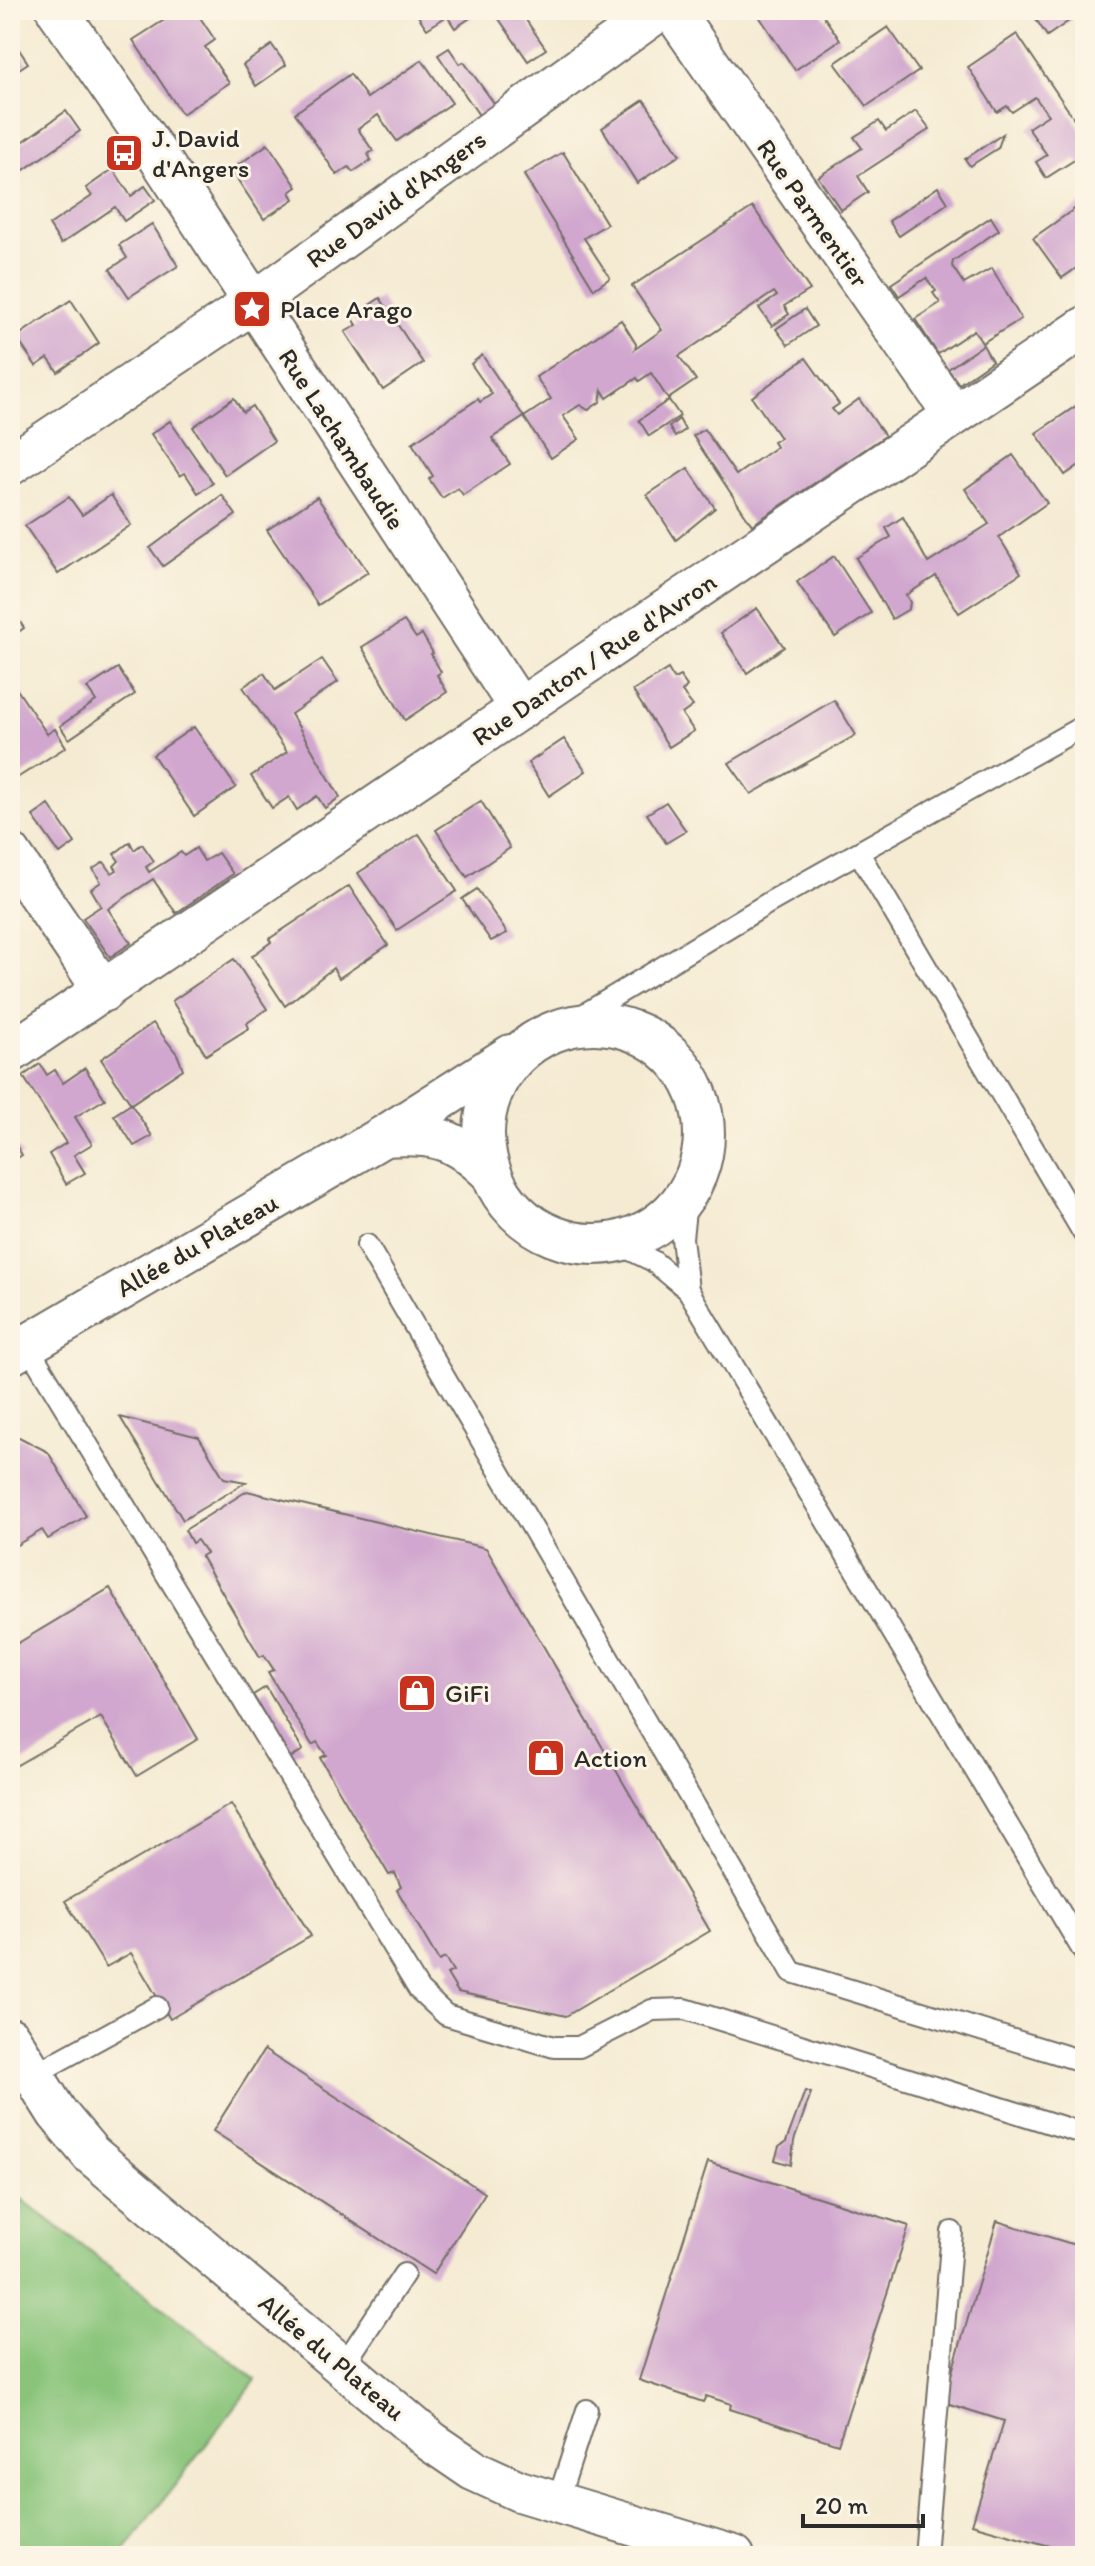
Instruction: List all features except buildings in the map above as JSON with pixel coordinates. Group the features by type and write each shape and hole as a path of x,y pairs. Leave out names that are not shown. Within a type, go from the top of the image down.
{"street":[{"name":"Rue Lachambaudie","path":"57,10 520,709"},
{"name":"Rue David d'Angers","path":"10,465 253,303 660,10"},
{"name":"Rue Parmentier","path":"672,10 954,415"},
{"name":"Rue Danton / Rue d'Avron","path":"10,1053 1085,327"},
{"path":"10,853 104,991"},
{"path":"601,1023 638,1032 669,1053 692,1084 704,1120 701,1158 687,1193 668,1219 645,1234 616,1243 594,1244 561,1239 530,1224 506,1200 489,1171 484,1137 487,1104 503,1070 546,1036 601,1023"},
{"name":"Allée du Plateau","path":"18,1350 384,1136 546,1036"},
{"name":"Allée du Plateau","path":"384,1136 425,1133 463,1147 489,1171"},
{"name":"Allée du Plateau","path":"10,2038 57,2113 91,2154 432,2442 473,2470 557,2503 734,2556"}],"lane":[{"path":"546,1036 770,902 1085,725"},
{"path":"859,853 1085,1236"},
{"path":"687,1193 682,1238 688,1290"},
{"path":"616,1243 653,1261 688,1290 1085,1954"},
{"path":"367,1245 792,1972 1085,2062"},
{"path":"18,1350 419,1990 446,2015 554,2047 579,2047 652,2010 685,2009 1085,2134"},
{"path":"33,2075 157,2007"},
{"path":"925,2556 952,2232"},
{"path":"343,2366 404,2274"},
{"path":"557,2503 587,2410"}],"green space":[{"path":"10,2190 256,2380 120,2556 10,2556"}],"place":[{"name":"J. David d'Angers","path":"124,153"},
{"name":"Place Arago","path":"252,309"},
{"name":"GiFi","path":"417,1693"},
{"name":"Action","path":"546,1758"}]}
